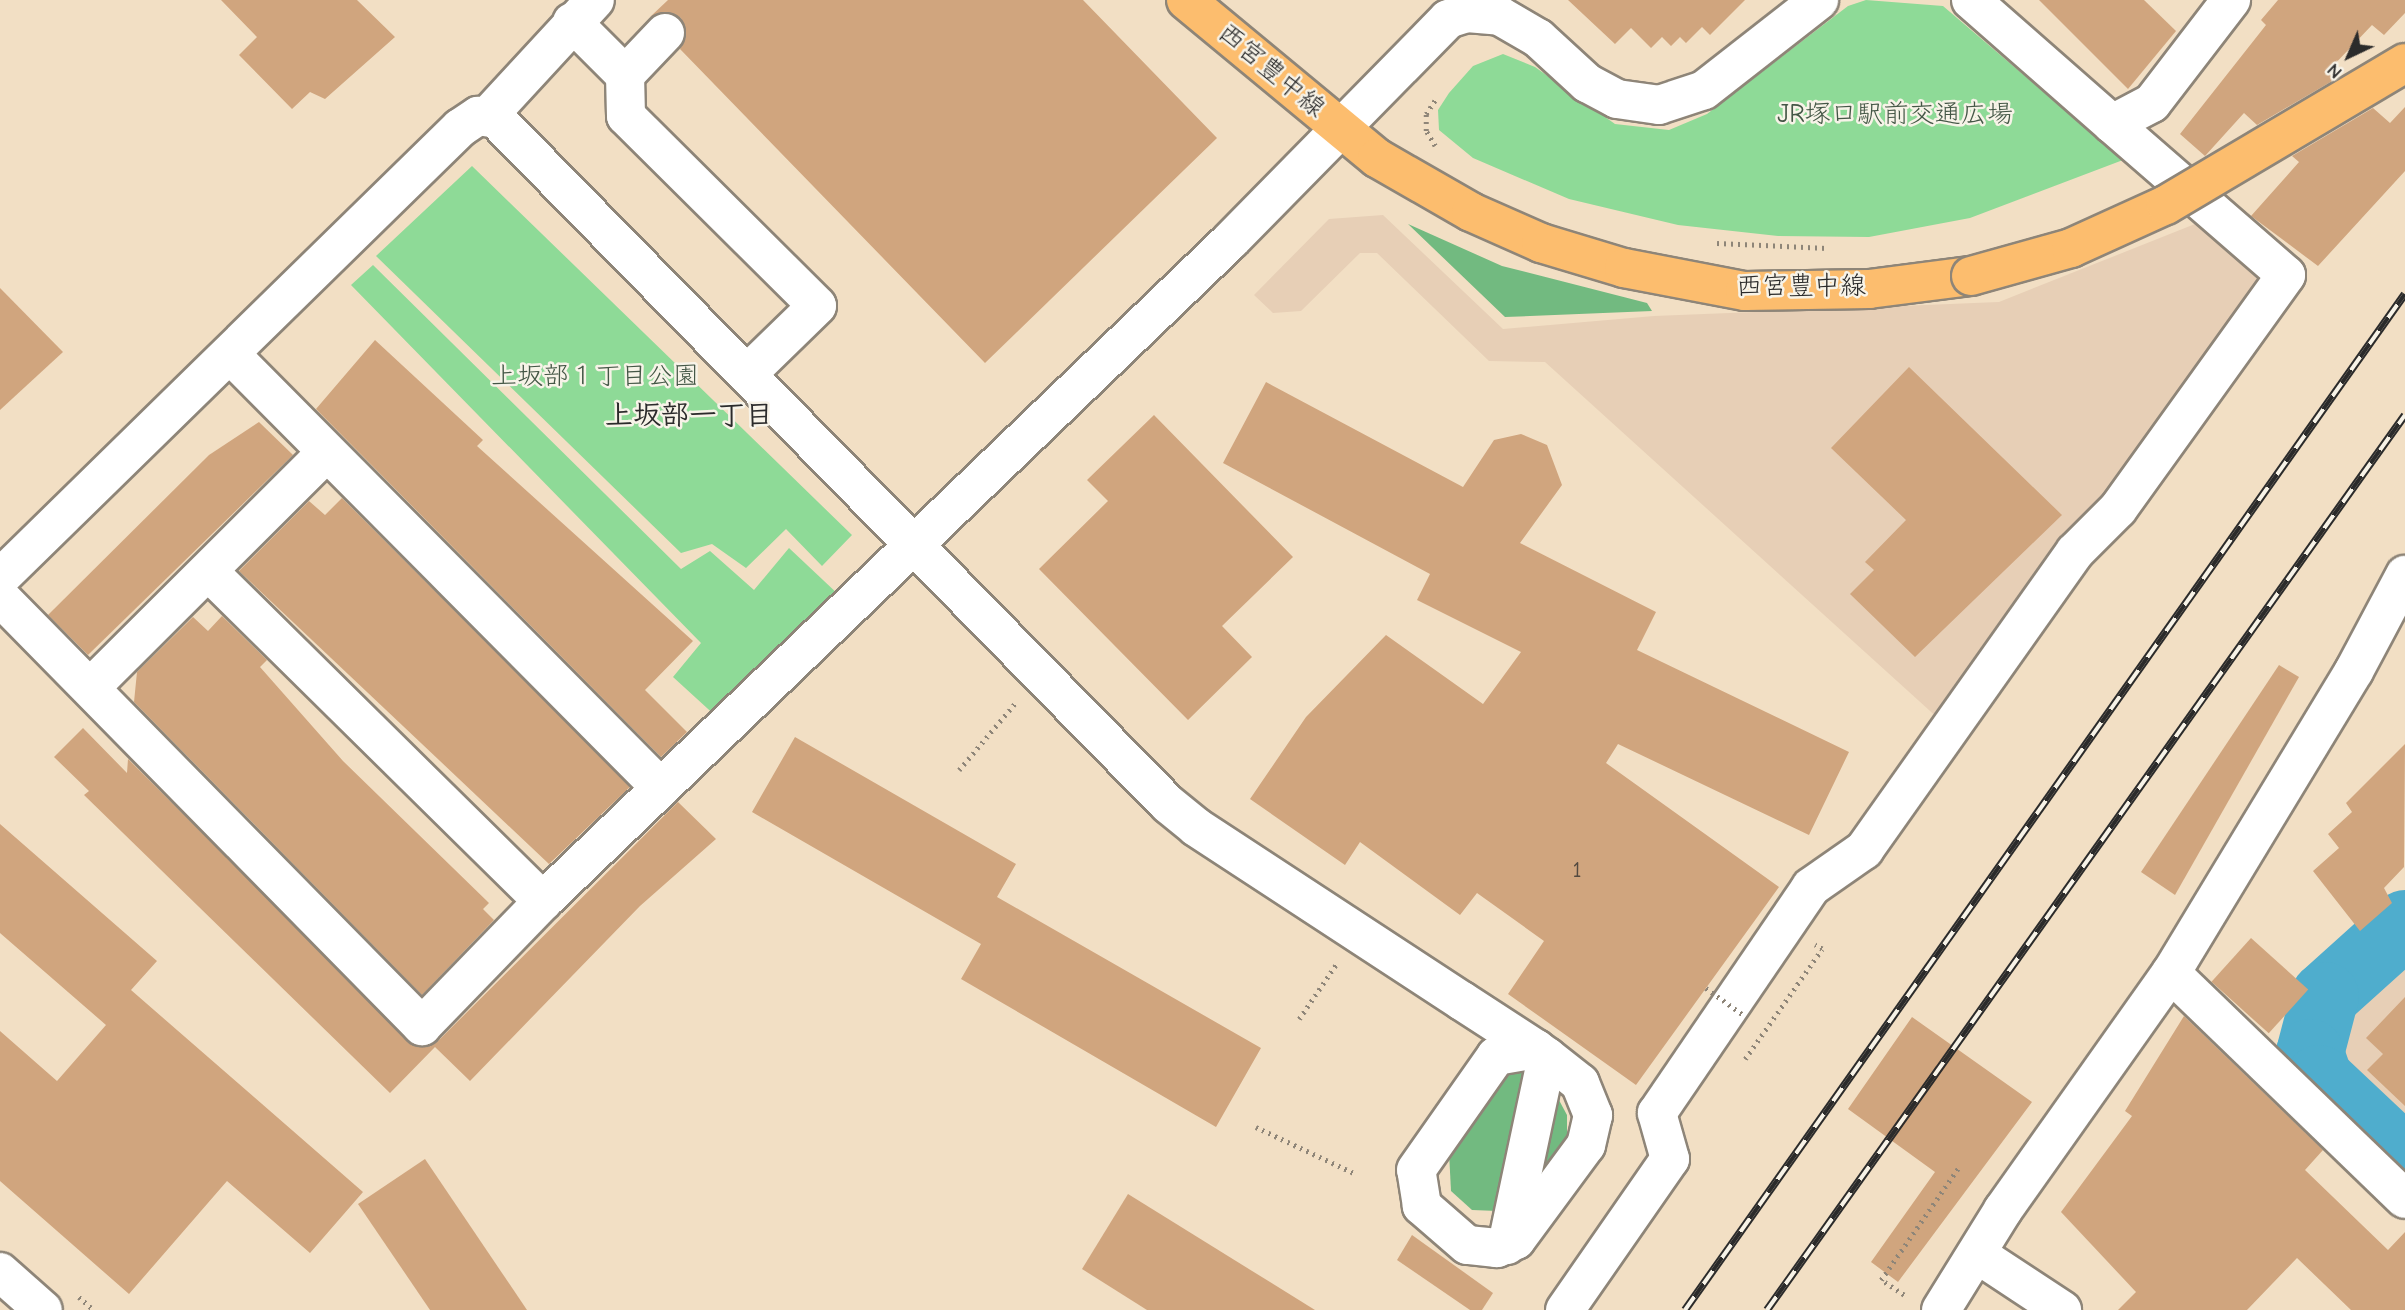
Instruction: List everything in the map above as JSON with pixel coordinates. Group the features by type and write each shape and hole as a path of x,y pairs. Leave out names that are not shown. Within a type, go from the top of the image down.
{"main road":[{"name":"西宮豊中線","path":"1186,0 1339,128 1471,212 1541,243 1624,268 1745,291 1870,289 1971,276 2071,248 2133,221 2405,63"}],"street":[{"path":"0,597 93,685 422,1026 543,901 915,546 1448,19 1467,13 1507,8 1597,89 1616,99 1659,105 1704,90 1819,0"},
{"path":"1565,1310 1682,1145 1657,1113 1811,887 1864,850 2075,552 2118,509 2287,275 1970,0"},
{"path":"2112,124 2152,103 2231,0"},
{"path":"0,578 231,355 460,128 487,117 584,11 625,75 626,116 817,306 747,374"},
{"path":"625,75 665,33"},
{"path":"487,117 515,138 915,546 1196,827 1542,1053 1587,1093 1593,1128 1533,1220 1507,1245 1467,1245 1432,1218 1416,1192 1423,1153 1476,1080 1508,1049 1542,1053"},
{"path":"231,355 325,454 661,788"},
{"path":"93,685 325,454"},
{"path":"209,572 543,901"},
{"path":"1941,1310 2171,973 2354,671 2405,575"},
{"path":"2171,973 2405,1199"},
{"path":"1462,1001 1483,1039 1476,1080"},
{"path":"1507,1245 1542,1053"},
{"path":"1977,1254 2062,1310"},
{"path":"0,1272 43,1310"}],"path":[{"path":"1437,97 1426,114 1426,131 1439,152"},
{"path":"1706,243 1836,248"},
{"path":"959,770 1021,696"},
{"path":"1765,1030 1822,949"},
{"path":"1299,1019 1340,959"},
{"path":"1706,988 1745,1016"},
{"path":"1256,1127 1356,1174"},
{"path":"1904,1295 1881,1280 1959,1167"}],"shaded area":[{"path":"1383,215 1503,329 1654,316 1999,302 2205,220 2264,272 1940,720 1545,362 1489,361 1377,253 1360,253 1301,311 1273,313 1254,295 1329,219"},
{"path":"2405,941 2405,1148 2330,1075 2331,1006"}],"green space":[{"name":"JR塚口駅前交通広場","path":"1866,0 1943,6 2123,160 1970,218 1869,237 1778,236 1678,225 1569,199 1473,158 1439,130 1438,110 1449,93 1473,66 1503,54 1535,67 1615,124 1669,130 1707,114 1848,6"},
{"name":"上坂部１丁目公園","path":"472,166 852,535 822,566 786,529 746,568 712,544 681,553 376,256"},
{"path":"1408,224 1502,266 1647,303 1652,311 1505,317"},
{"path":"373,265 681,569 710,551 754,590 789,548 840,596 719,719 673,677 701,643 351,285"},
{"path":"1513,1064 1529,1073 1498,1211 1472,1210 1451,1191 1449,1152"},
{"path":"1553,1089 1567,1115 1567,1142 1528,1202"}],"building":[{"path":"221,0 357,0 395,37 325,99 310,92 292,109 239,55 257,37"},
{"path":"668,0 1083,0 1217,138 985,363 680,49 686,37 681,18 669,12 650,17"},
{"path":"1568,0 1745,0 1710,35 1702,27 1686,43 1680,37 1671,46 1662,37 1651,48 1631,28 1615,44"},
{"path":"2039,0 2144,0 2176,31 2128,89"},
{"path":"2278,0 2405,0 2405,13 2384,35 2372,25 2330,69 2339,77 2257,125 2244,113 2205,156 2180,134 2266,25 2261,20"},
{"path":"2405,107 2405,171 2318,266 2251,216 2299,162 2292,156 2373,108 2390,123"},
{"path":"0,288 63,352 0,410"},
{"path":"375,340 483,440 477,446 693,641 645,690 687,732 661,757 316,409"},
{"path":"1909,367 2062,515 1915,657 1850,594 1874,570 1865,562 1906,520 1831,448"},
{"path":"1266,382 1463,487 1494,440 1521,434 1547,445 1562,485 1520,543 1656,612 1637,650 1849,752 1809,835 1618,744 1606,763 1779,887 1636,1085 1508,994 1544,941 1477,893 1460,915 1360,842 1345,865 1250,799 1306,717 1386,635 1483,704 1521,652 1417,600 1430,574 1223,463"},
{"path":"1154,415 1293,557 1222,626 1252,657 1188,720 1039,569 1108,501 1087,480"},
{"path":"259,422 293,455 88,655 48,615 209,455"},
{"path":"342,498 630,787 549,864 239,571 309,501 325,515"},
{"path":"222,616 267,660 260,667 343,761 489,903 483,909 494,920 422,995 134,702 137,672 193,617 208,631"},
{"path":"2279,665 2299,677 2175,895 2141,872"},
{"path":"83,728 127,773 128,759 417,1047 438,1041 678,802 716,839 640,906 470,1081 435,1047 390,1093 84,795 89,791 54,757"},
{"path":"795,737 1016,864 997,897 1261,1048 1216,1127 961,979 981,944 752,812"},
{"path":"2405,744 2404,867 2384,888 2392,903 2360,931 2313,871 2339,848 2328,834 2352,812 2346,803"},
{"path":"0,824 157,961 131,990 363,1192 310,1253 227,1181 129,1294 0,1181 0,1031 57,1081 106,1025 0,933"},
{"path":"2251,938 2308,990 2269,1033 2212,982"},
{"path":"2405,997 2405,1106 2367,1070 2383,1054 2366,1038"},
{"path":"2184,1016 2323,1150 2305,1170 2388,1250 2405,1232 2405,1310 2351,1310 2297,1258 2247,1310 2118,1310 2136,1292 2061,1212 2132,1116 2125,1111"},
{"path":"1912,1017 2032,1102 1898,1282 1871,1262 1935,1172 1848,1109"},
{"path":"425,1159 527,1310 430,1310 358,1204"},
{"path":"1128,1194 1315,1310 1147,1310 1082,1269"},
{"path":"1412,1235 1493,1293 1482,1310 1470,1310 1397,1260"}],"waterway":[{"path":"2405,924 2325,996 2310,1053 2319,1079 2405,1160"}],"railway":[{"path":"1685,1310 2405,294"},
{"path":"1767,1310 2405,415"}],"district":[{"name":"上坂部一丁目","path":"689,415"}]}
